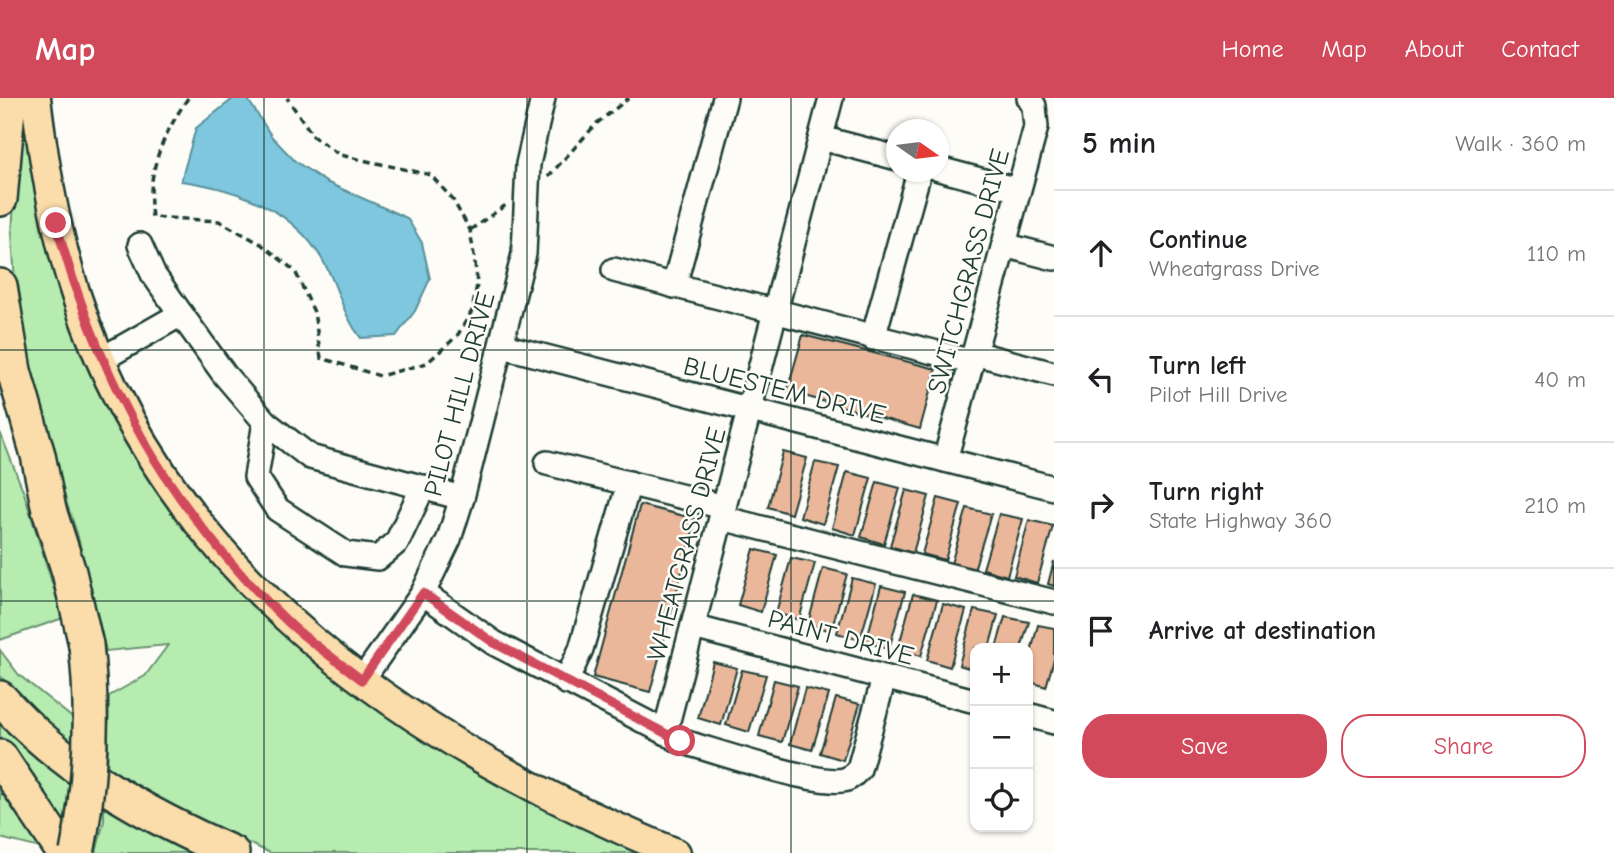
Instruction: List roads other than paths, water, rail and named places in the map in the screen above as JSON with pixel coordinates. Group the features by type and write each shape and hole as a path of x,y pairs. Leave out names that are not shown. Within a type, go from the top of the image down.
{"highway":[{"path":"0,199 9,98"},
{"path":"0,286 14,371 38,455 49,510 69,572 86,645 92,697 92,748 86,812 77,853"},
{"path":"0,398 28,469 49,510"},
{"path":"0,698 16,716 67,761 123,799 232,853"},
{"path":"0,757 64,853"}],"main road":[{"path":"36,98 44,163 76,296 114,388 163,475 222,553 292,625 362,680 452,742 536,789 676,853"}],"street":[{"path":"44,163 50,98"},
{"name":"PILOT HILL DRIVE","path":"362,680 423,593 449,539 503,346 524,254 528,164 543,98"},
{"path":"674,286 725,98"},
{"name":"WHEATGRASS DRIVE","path":"666,732 831,98"},
{"name":"SWITCHGRASS DRIVE","path":"945,460 1018,190 1045,130 1029,98"},
{"path":"821,138 886,155"},
{"path":"949,172 1018,190"},
{"path":"873,338 916,182"},
{"path":"140,245 153,274 181,314 224,374 265,422 310,457 461,498"},
{"path":"1004,245 1054,258"},
{"path":"614,270 873,338 1054,374"},
{"path":"102,359 181,314"},
{"name":"BLUESTEM DRIVE","path":"503,346 1054,488"},
{"path":"265,422 256,477 277,509 346,554 378,558 397,542 423,487"},
{"path":"547,463 629,483 723,512 1054,603"},
{"path":"566,682 581,649 629,483"},
{"path":"423,593 494,643 680,741 828,782 848,779 859,769 884,678"},
{"name":"PAINT DRIVE","path":"693,627 970,700"},
{"path":"1033,716 1054,722"}],"water":[{"path":"234,98 247,98 272,137 295,161 326,182 407,218 422,243 430,279 415,311 396,336 361,338 350,322 328,270 316,250 285,218 246,197 181,181 196,128"}]}
